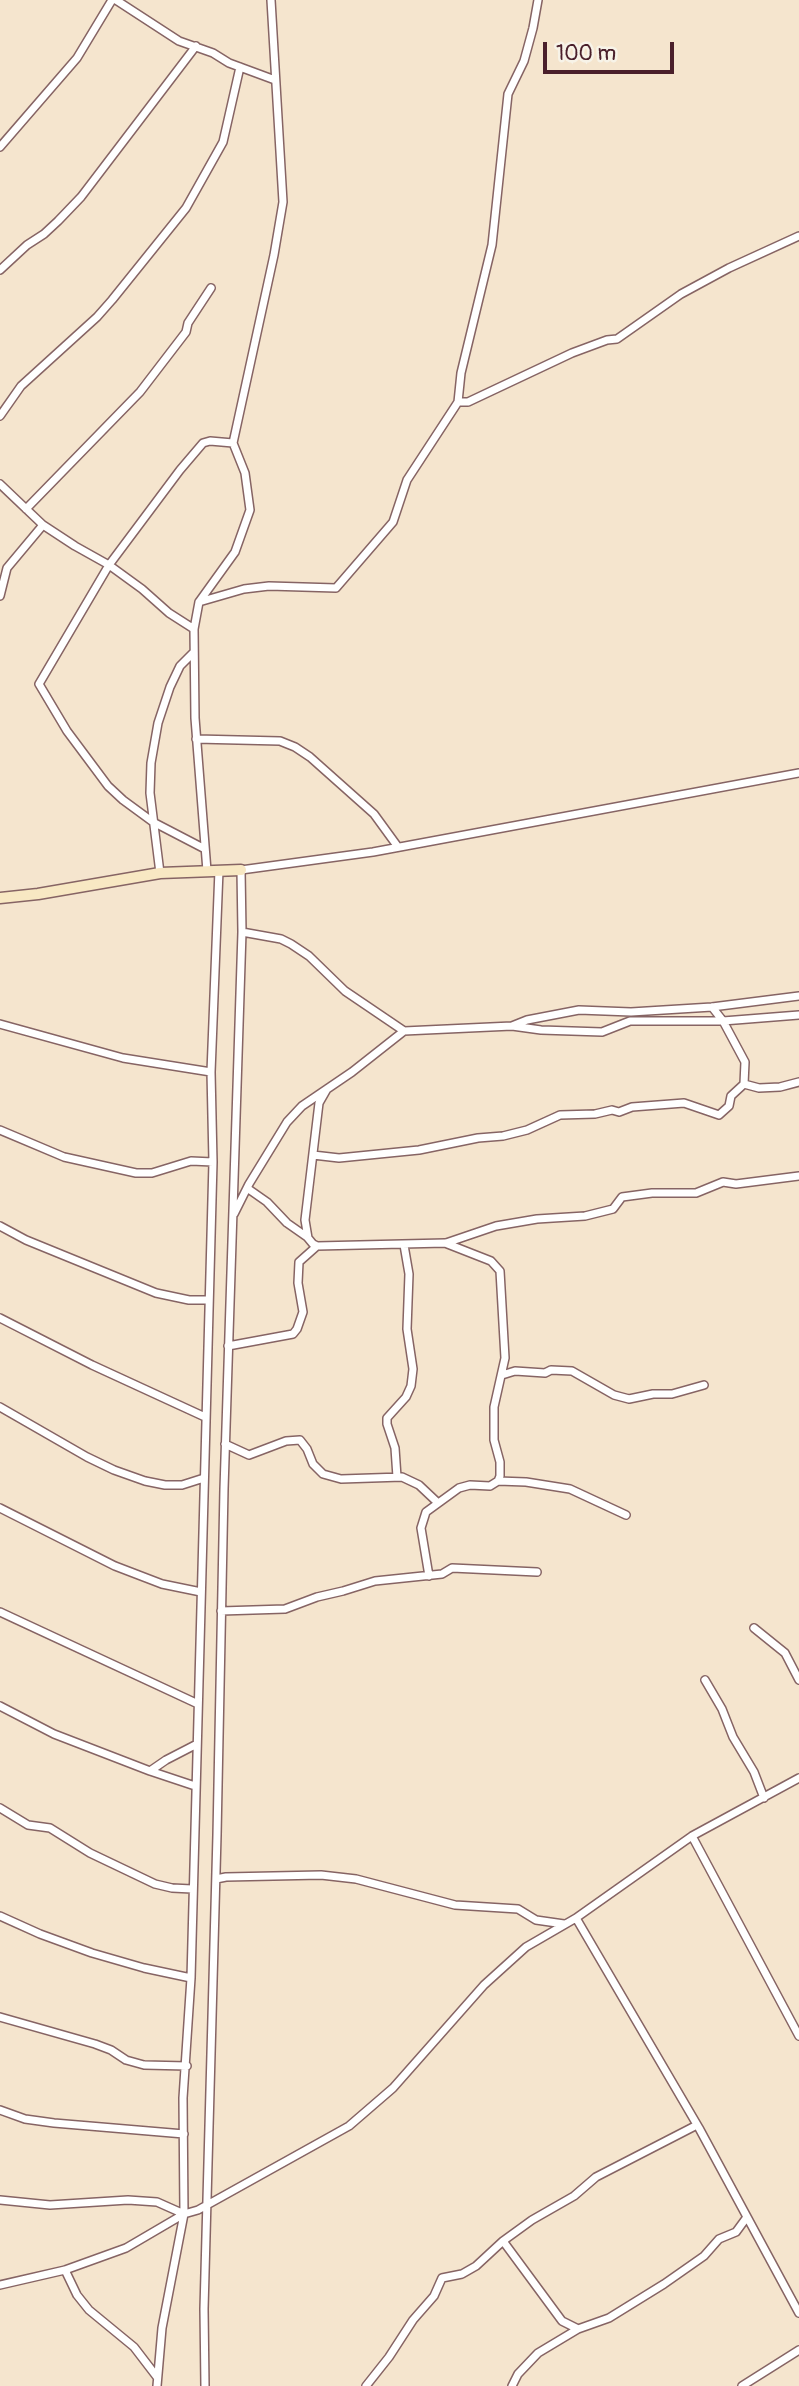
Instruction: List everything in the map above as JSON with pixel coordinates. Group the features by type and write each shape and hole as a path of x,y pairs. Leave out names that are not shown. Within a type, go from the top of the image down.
{"street":[{"path":"0,148 77,58 114,0 166,34 275,80"},
{"path":"207,871 197,739 194,629 199,601 235,552 250,510 245,473 233,443 283,202 271,0"},
{"path":"199,601 257,587 335,588 393,522 407,480 458,402 461,373 492,245 508,94 524,61 538,0"},
{"path":"0,270 27,244 44,234 80,197 196,46"},
{"path":"0,416 21,386 112,300 186,208 223,142 240,67"},
{"path":"458,402 468,402 572,353 617,339 681,294 729,268 799,236"},
{"path":"26,509 140,392 186,332 188,323 211,288"},
{"path":"205,849 153,822 108,786 68,731 39,684 109,565 198,447 209,442 233,443"},
{"path":"0,484 43,524 109,565 169,613 194,629"},
{"path":"0,597 7,568 43,524"},
{"path":"160,873 150,793 151,763 158,723 170,687 180,666 193,653"},
{"path":"197,739 280,741 295,747 374,814 398,847"},
{"path":"0,898 160,873 242,870 398,847 799,774"},
{"path":"158,2386 162,2328 184,2214 183,2098 191,1979 209,1300 211,1072 219,870"},
{"path":"205,2386 225,1444 242,870"},
{"path":"242,932 281,939 291,944 309,956 345,991 404,1031"},
{"path":"512,1026 527,1020 579,1010 631,1012 712,1007 799,996"},
{"path":"313,1155 339,1158 419,1150 478,1138 503,1136 527,1130 560,1115 595,1114 612,1110 619,1112 632,1107 684,1103 719,1115 729,1106 731,1096 744,1084 745,1062 723,1021 712,1007"},
{"path":"233,1218 247,1188 287,1122 302,1106 352,1072 404,1031 512,1026 601,1032 630,1021 723,1021 799,1015"},
{"path":"0,1024 123,1058 211,1072"},
{"path":"744,1084 759,1088 780,1087 799,1082"},
{"path":"308,1238 305,1220 319,1103 327,1089"},
{"path":"0,1130 64,1157 136,1173 152,1173 191,1161 212,1162"},
{"path":"228,1346 293,1334 303,1312 298,1283 299,1262 317,1246 445,1243 496,1226 537,1219 585,1216 613,1209 622,1197 652,1193 696,1193 723,1182 736,1184 799,1176"},
{"path":"247,1188 317,1246"},
{"path":"0,1226 26,1240 156,1293 189,1300 209,1300"},
{"path":"445,1243 491,1261 499,1271 505,1357 494,1407 494,1440 500,1462 498,1481"},
{"path":"397,1477 396,1448 387,1418 406,1397 411,1386 413,1369 407,1329 409,1275 404,1245"},
{"path":"0,1318 92,1366 205,1417"},
{"path":"502,1375 515,1371 572,1371 614,1395 629,1399 653,1394 672,1394 704,1385"},
{"path":"0,1407 87,1457 145,1481 182,1485 204,1478"},
{"path":"225,1444 249,1455 286,1441 300,1440 313,1464 323,1474 330,1477 397,1477 412,1480 437,1502"},
{"path":"429,1576 421,1528 426,1511 459,1488 470,1485 490,1486 498,1481 570,1489 626,1515"},
{"path":"0,1508 115,1566 162,1584 201,1592"},
{"path":"221,1611 285,1609 375,1581 442,1574 452,1568 537,1572"},
{"path":"0,1612 198,1704"},
{"path":"754,1628 785,1653 799,1680"},
{"path":"705,1681 754,1772 764,1798"},
{"path":"0,1706 54,1734 195,1786"},
{"path":"150,1771 197,1744"},
{"path":"0,2285 65,2270 126,2248 349,2126 393,2088 484,1985 526,1947 576,1918 692,1836 799,1778"},
{"path":"0,1808 28,1825 50,1828 90,1853 155,1884 192,1889"},
{"path":"692,1836 799,2036"},
{"path":"216,1879 321,1875 344,1878 454,1905 518,1909 536,1920 565,1925"},
{"path":"0,1916 92,1953 191,1979"},
{"path":"576,1918 697,2125 799,2313"},
{"path":"0,2017 95,2044 127,2060 144,2065 187,2067"},
{"path":"0,2110 25,2119 54,2123 184,2134"},
{"path":"366,2386 434,2296 442,2278 463,2274 476,2266 503,2241 532,2220 574,2196 596,2177 697,2125"},
{"path":"0,2200 50,2204 128,2200 157,2202 184,2214"},
{"path":"512,2386 518,2374 538,2353 578,2329 609,2318 664,2284 704,2256 719,2239 736,2232 747,2217"},
{"path":"503,2241 562,2321 578,2329"},
{"path":"65,2270 77,2295 89,2310 134,2347 157,2377"},
{"path":"742,2386 799,2350"},
{"path":"752,2386 757,2376"}]}
